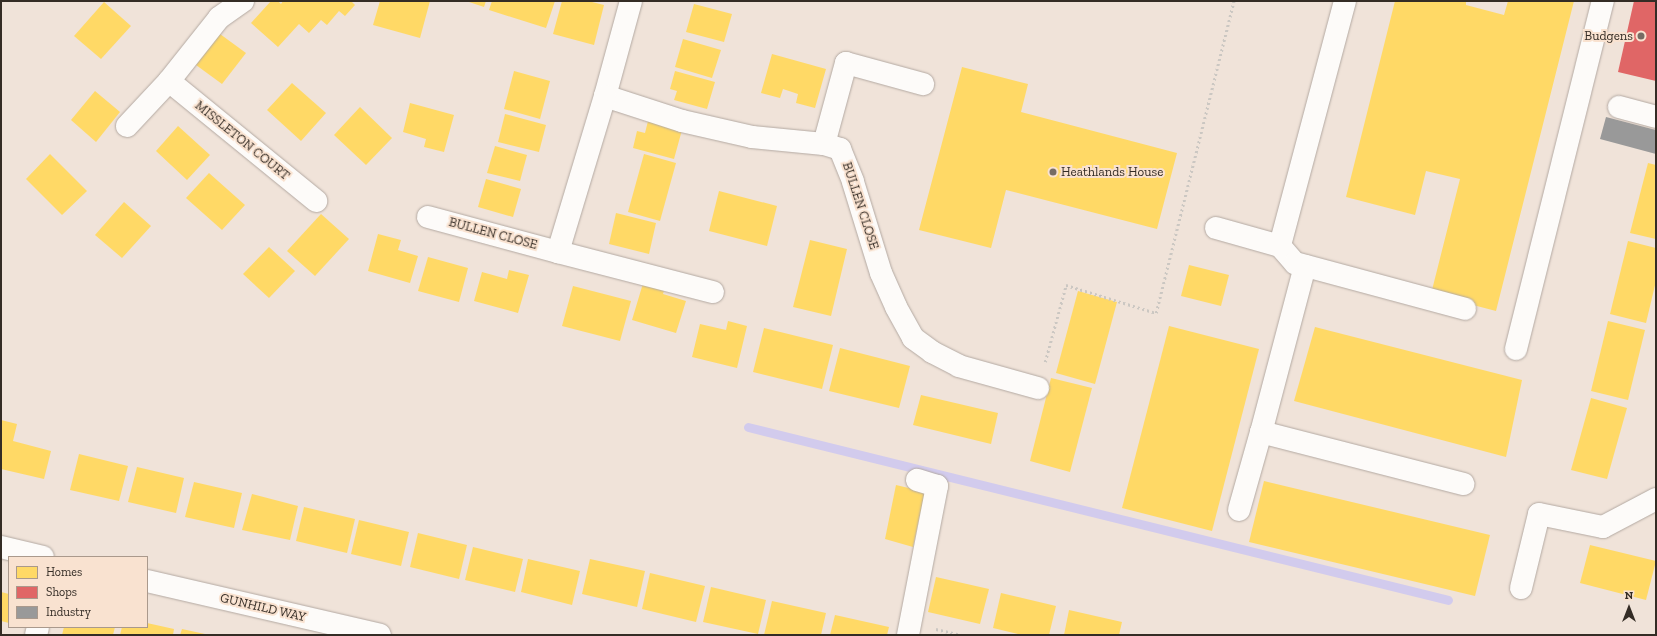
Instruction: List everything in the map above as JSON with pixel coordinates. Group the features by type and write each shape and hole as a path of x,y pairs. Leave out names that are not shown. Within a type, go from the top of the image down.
{"street":[{"path":"127,126 169,81 219,18 242,1"},
{"path":"558,252 605,96 631,1"},
{"path":"1280,246 1345,1"},
{"path":"1516,349 1603,1"},
{"path":"824,144 846,63 923,84"},
{"name":"MISSLETON COURT","path":"169,81 316,202"},
{"name":"BULLEN CLOSE","path":"605,96 682,121 752,137 824,144 840,149 853,182 881,272 896,307 913,338 932,352 959,366 1038,388"},
{"path":"1619,107 1656,117"},
{"name":"BULLEN CLOSE","path":"428,217 713,292"},
{"path":"1216,228 1280,246 1295,263 1465,309"},
{"path":"1239,510 1305,266"},
{"path":"1261,432 1462,484"},
{"path":"908,635 937,486 917,480"},
{"path":"1521,588 1539,514 1603,527 1656,498"},
{"path":"1,547 38,556"},
{"name":"GUNHILD WAY","path":"148,581 380,635"}],"path":[{"path":"1038,388 1066,285 1156,313 1234,1"},
{"path":"934,629 961,635"}],"building: Homes":[{"path":"271,1 278,1 281,4 283,1 351,1 355,5 345,16 339,11 327,25 321,20 309,33 299,24 278,47 251,23"},
{"path":"380,1 430,1 420,38 373,25"},
{"path":"466,1 486,1 484,7"},
{"path":"492,1 555,1 546,28 489,10"},
{"path":"562,1 588,1 604,5 594,45 553,34"},
{"path":"1395,1 1466,1 1466,5 1504,15 1508,1 1574,1 1496,311 1431,294 1460,179 1426,171 1415,215 1346,197"},
{"path":"104,2 131,26 101,59 74,36"},
{"path":"694,4 732,14 724,42 686,32"},
{"path":"220,34 246,53 222,84 196,65"},
{"path":"683,39 721,50 712,78 675,67"},
{"path":"772,54 826,69 815,108 796,103 798,94 783,89 780,98 761,93"},
{"name":"Heathlands House","path":"962,67 1028,84 1021,112 1177,153 1157,229 1006,190 991,248 919,230"},
{"path":"514,71 550,81 540,119 504,109"},
{"path":"675,71 715,82 707,109 674,100 677,91 670,89"},
{"path":"292,83 326,113 301,141 267,110"},
{"path":"95,91 120,112 96,142 71,120"},
{"path":"410,103 454,115 444,152 424,147 426,139 403,132"},
{"path":"360,107 392,138 366,165 334,135"},
{"path":"505,114 546,125 539,152 498,142"},
{"path":"648,121 682,130 674,159 633,148 637,131 645,133"},
{"path":"178,126 210,155 187,180 156,151"},
{"path":"495,146 527,155 520,181 487,173"},
{"path":"50,154 87,191 62,215 26,179"},
{"path":"644,154 676,163 660,221 628,212"},
{"path":"1648,163 1656,165 1656,239 1630,233"},
{"path":"209,173 245,205 222,230 186,198"},
{"path":"486,179 521,189 513,217 478,207"},
{"path":"719,191 777,206 767,246 709,231"},
{"path":"124,202 151,226 122,258 95,235"},
{"path":"616,213 656,223 649,254 609,244"},
{"path":"321,214 349,239 315,276 287,251"},
{"path":"378,234 401,240 398,250 418,256 410,283 368,271"},
{"path":"810,240 847,249 831,316 793,307"},
{"path":"1628,241 1656,248 1656,281 1646,323 1610,314"},
{"path":"269,247 295,271 269,298 243,274"},
{"path":"428,257 468,268 459,302 418,291"},
{"path":"1189,265 1229,275 1221,306 1181,296"},
{"path":"509,270 529,275 518,313 474,301 482,272 507,279"},
{"path":"644,280 665,287 663,294 686,301 676,333 632,320"},
{"path":"573,286 631,301 620,341 562,326"},
{"path":"1078,291 1117,302 1095,384 1056,373"},
{"path":"728,321 747,326 737,368 692,357 700,324 726,330"},
{"path":"1608,321 1645,330 1628,400 1591,391"},
{"path":"1169,326 1259,349 1212,531 1122,508"},
{"path":"1315,327 1522,380 1506,457 1294,401"},
{"path":"764,328 833,345 822,389 753,372"},
{"path":"840,348 910,366 899,408 829,391"},
{"path":"1051,378 1092,388 1070,472 1030,461"},
{"path":"921,395 998,413 991,444 913,425"},
{"path":"1591,398 1627,408 1607,479 1571,470"},
{"path":"1,420 17,424 13,441 51,451 44,479 1,469"},
{"path":"79,454 128,466 119,501 70,490"},
{"path":"137,467 184,478 176,513 128,502"},
{"path":"1264,481 1490,535 1475,596 1249,542"},
{"path":"194,482 242,493 234,528 185,517"},
{"path":"896,485 925,492 913,547 885,539"},
{"path":"252,494 298,506 290,540 242,530"},
{"path":"304,507 355,519 347,553 296,541"},
{"path":"359,520 409,532 401,566 351,554"},
{"path":"418,533 467,545 459,579 410,567"},
{"path":"1590,545 1656,561 1646,600 1580,583"},
{"path":"473,547 523,559 515,592 465,580"},
{"path":"528,559 580,571 572,605 521,592"},
{"path":"590,559 645,571 637,607 582,594"},
{"path":"650,573 705,586 696,622 642,609"},
{"path":"936,577 989,589 980,624 928,612"},
{"path":"711,587 766,600 758,634 703,622"},
{"path":"1,592 8,594 8,623 1,621"},
{"path":"1001,593 1056,606 1049,635 1022,635 993,628"},
{"path":"772,601 826,613 821,635 764,635"},
{"path":"1069,610 1122,622 1119,635 1064,635"},
{"path":"835,615 889,627 887,635 830,635"},
{"path":"148,623 174,629 173,635 120,635 122,628 148,628"},
{"path":"64,628 115,628 113,635 62,635"},
{"path":"182,629 205,634 205,635 180,635"}],"building: Shops":[{"name":"Budgens","path":"1634,1 1656,1 1656,81 1618,72"}],"building: Industry":[{"path":"1606,117 1656,130 1656,154 1600,139"}],"waterway":[{"path":"748,427 1448,600"}],"place":[{"name":"Budgens","path":"1641,36"},
{"name":"Heathlands House","path":"1053,172"}]}
